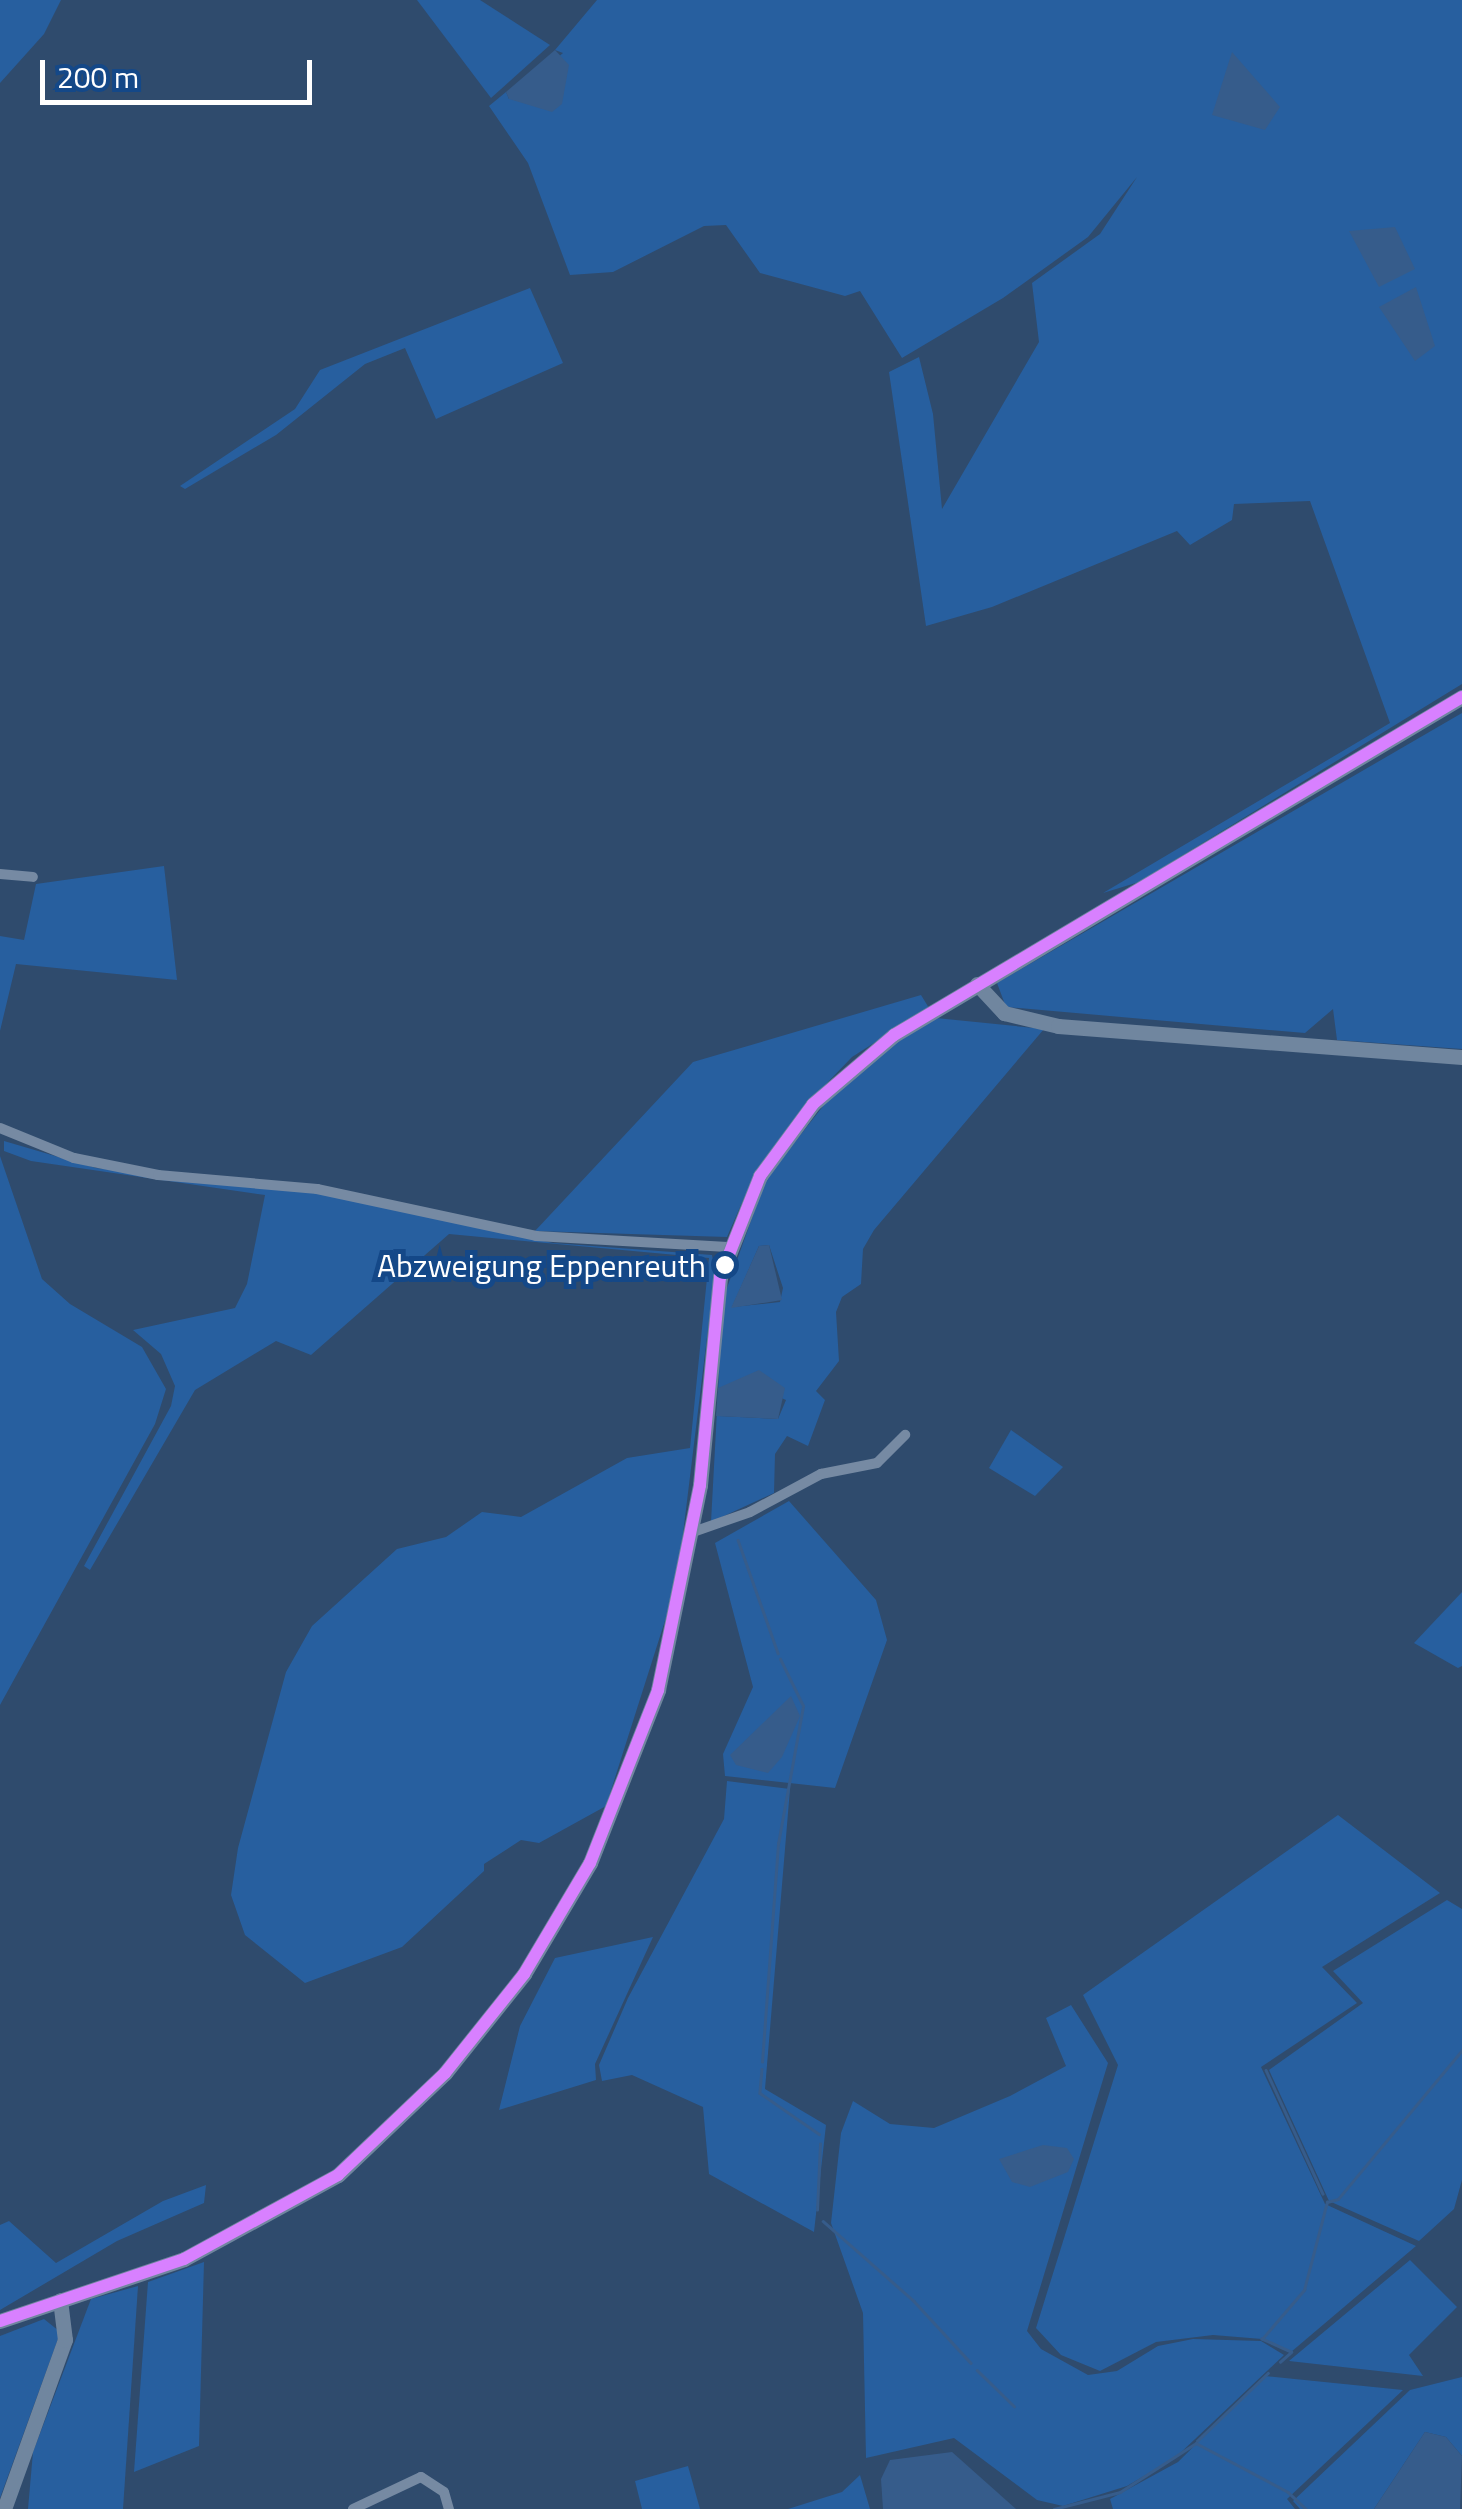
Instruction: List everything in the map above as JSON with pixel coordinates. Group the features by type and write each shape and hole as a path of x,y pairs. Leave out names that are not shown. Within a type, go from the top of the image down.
{"main road":[{"path":"0,2321 184,2259 285,2209 338,2174 445,2073 524,1974 590,1863 670,1651 693,1532 712,1313 728,1246 772,1154 831,1084 860,1058 977,984 1462,696"},
{"path":"977,984 1004,1012 1058,1026 1462,1057"},
{"path":"4,2509 65,2340 60,2300"}],"street":[{"path":"0,874 33,877"},
{"path":"0,1128 74,1158 158,1176 318,1189 536,1236 728,1246"},
{"path":"693,1532 750,1512 820,1474 877,1463 905,1434"},
{"path":"353,2509 396,2484 422,2477 444,2492 450,2509"}],"shaded area":[{"path":"0,0 61,0 44,34 0,83"},
{"path":"417,0 480,0 550,45 491,98"},
{"path":"597,0 1462,0 1462,684 1139,882 1103,893 1390,723 1310,501 1234,504 1232,520 1190,545 1177,531 992,607 926,626 889,372 919,357 933,414 942,509 1039,342 1032,283 1100,234 1137,177 1088,237 1003,298 902,358 860,291 845,296 760,273 726,225 704,226 613,272 570,275 528,163 489,106 506,92 509,99 563,53 555,50"},
{"path":"555,50 569,65 562,104 552,112 509,99 506,92"},
{"path":"1232,52 1280,107 1265,130 1212,115"},
{"path":"1395,227 1415,269 1379,287 1349,231"},
{"path":"1416,287 1435,346 1415,361 1379,307"},
{"path":"530,288 563,363 436,419 405,348 365,364 276,435 185,489 180,486 295,409 320,370"},
{"path":"1462,713 1462,1049 1337,1040 1333,1009 1305,1033 1006,1007 997,983"},
{"path":"164,866 177,980 16,964 0,1031 0,936 24,940 36,884"},
{"path":"921,995 929,1008 852,1057 803,1108 744,1198 727,1237 535,1231 693,1062"},
{"path":"936,1018 1044,1029 874,1230 863,1249 861,1284 842,1297 836,1312 839,1361 816,1391 825,1400 808,1446 787,1436 775,1454 774,1493 711,1522 723,1299 766,1179 838,1087 884,1047","holes":["769,1245 783,1288 780,1302 732,1307 759,1246","743,1381 786,1400 778,1419 719,1416 726,1387"]},
{"path":"4,1141 96,1168 325,1194 553,1243 712,1255 715,1272 677,1583 606,1806 539,1843 521,1840 484,1864 484,1871 402,1947 305,1983 245,1935 231,1895 238,1848 286,1672 312,1626 397,1549 446,1537 482,1512 521,1517 627,1458 690,1448 709,1258 449,1234 311,1355 276,1341 195,1390 90,1570 84,1566 171,1406 175,1386 161,1354 133,1330 235,1308 247,1284 265,1195 31,1161 4,1151"},
{"path":"0,1156 42,1279 70,1304 142,1347 166,1389 155,1424 0,1705"},
{"path":"769,1245 782,1300 731,1308 759,1246"},
{"path":"759,1370 785,1388 778,1419 716,1416 718,1388"},
{"path":"1011,1430 1063,1467 1035,1496 989,1468"},
{"path":"789,1501 876,1600 887,1640 835,1788 725,1776 723,1754 753,1687 715,1543"},
{"path":"1462,1592 1462,1666 1458,1668 1414,1643"},
{"path":"791,1696 800,1716 782,1757 768,1773 736,1765 730,1755"},
{"path":"727,1781 790,1789 765,2089 826,2125 814,2232 709,2174 703,2107 632,2075 602,2081 599,2065 628,1998 724,1819"},
{"path":"1338,1815 1440,1893 1322,1967 1357,2003 1261,2067 1325,2204 1416,2246 1291,2352 1262,2339 1213,2335 1156,2342 1100,2371 1061,2355 1036,2328 1118,2065 1083,1995"},
{"path":"1447,1900 1462,1909 1462,2180 1454,2209 1419,2241 1329,2201 1269,2070 1363,2003 1333,1971"},
{"path":"653,1937 595,2064 596,2080 499,2110 520,2026 555,1958"},
{"path":"1071,2005 1108,2063 1027,2331 1041,2349 1088,2375 1117,2371 1158,2346 1193,2339 1261,2341 1284,2355 1176,2457 1127,2486 1063,2506 1037,2500 954,2438 866,2458 863,2313 831,2223 841,2133 853,2101 890,2124 934,2128 1010,2096 1066,2066 1046,2018"},
{"path":"1043,2145 1067,2148 1074,2159 1068,2172 1030,2187 1012,2182 999,2159"},
{"path":"206,2185 204,2203 117,2241 0,2310 0,2225 9,2221 56,2263 163,2201"},
{"path":"1410,2260 1457,2307 1409,2355 1423,2376 1289,2361"},
{"path":"204,2262 199,2446 134,2472 148,2282"},
{"path":"138,2286 123,2509 28,2509 33,2452 91,2299"},
{"path":"44,2319 59,2331 58,2339 0,2498 0,2336"},
{"path":"1265,2376 1403,2390 1287,2499 1295,2509 1113,2509 1110,2499 1178,2462"},
{"path":"1462,2377 1462,2456 1446,2437 1425,2432 1374,2509 1300,2509 1293,2501 1410,2390"},
{"path":"1425,2432 1446,2437 1462,2456 1460,2509 1374,2509"},
{"path":"952,2452 1016,2509 883,2509 881,2479 890,2460"},
{"path":"688,2466 700,2509 642,2509 635,2481"},
{"path":"860,2475 870,2509 788,2509 842,2492"}],"waterway":[{"path":"738,1540 778,1653"},
{"path":"762,2062 778,1844 803,1706 780,1659"},
{"path":"1280,2362 1291,2352 1262,2339 1304,2290 1327,2202 1338,2199 1462,2050"},
{"path":"762,2069 760,2093 819,2134"},
{"path":"1266,2070 1323,2194"},
{"path":"817,2210 820,2144"},
{"path":"823,2221 914,2301 971,2363"},
{"path":"977,2370 1014,2406"},
{"path":"1197,2441 1268,2373"},
{"path":"1054,2509 1120,2492 1196,2443 1288,2492 1306,2509"}],"transit line":[{"path":"0,2321 184,2259 338,2175 445,2073 524,1974 590,1863 658,1690 700,1485 720,1277 760,1176 813,1104 894,1035 1462,697"}],"place":[{"name":"Abzweigung Eppenreuth","path":"725,1265"}]}
